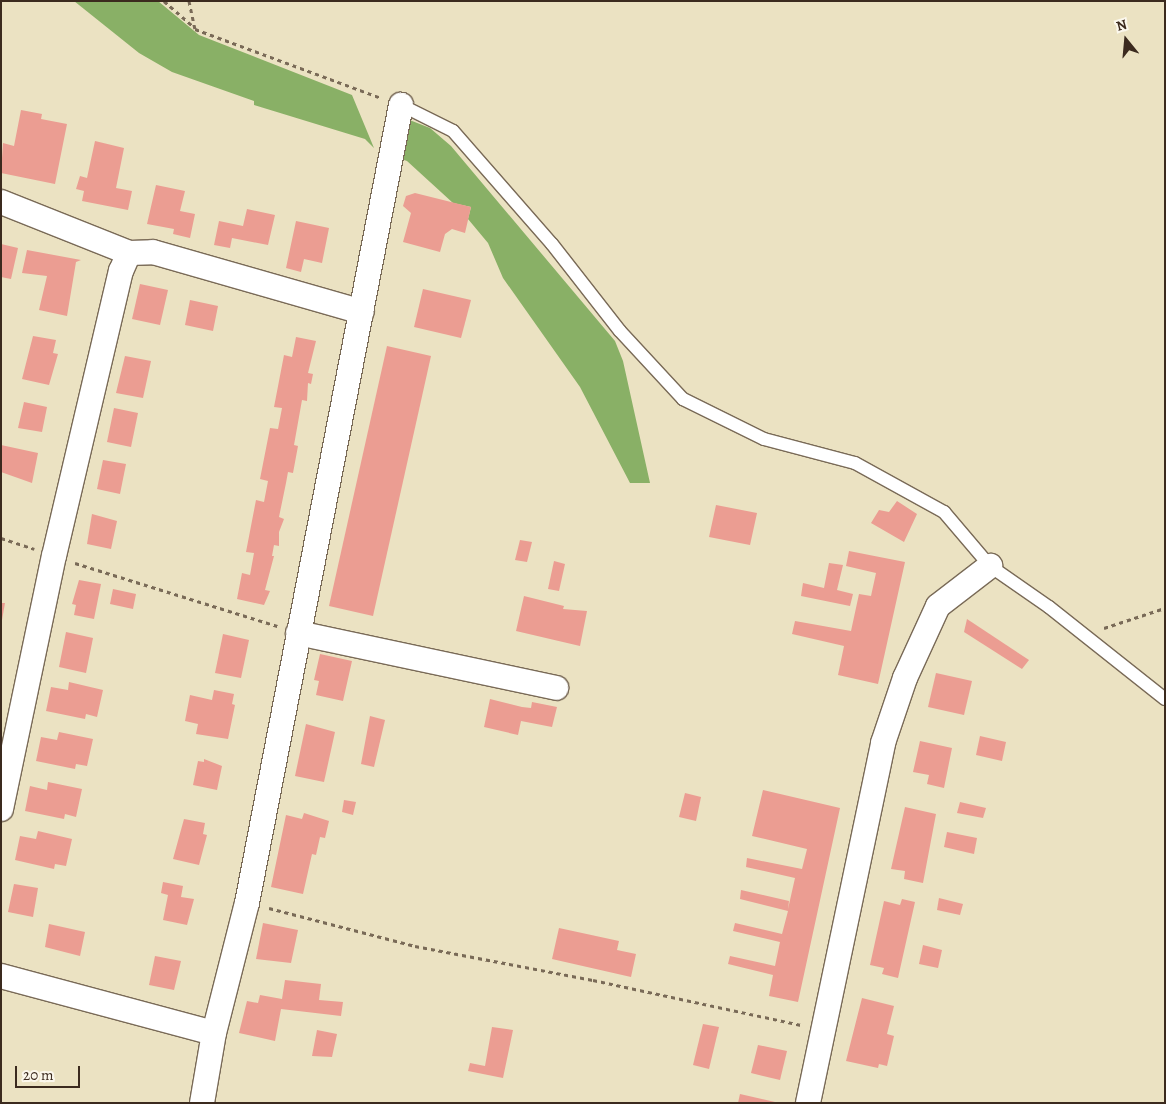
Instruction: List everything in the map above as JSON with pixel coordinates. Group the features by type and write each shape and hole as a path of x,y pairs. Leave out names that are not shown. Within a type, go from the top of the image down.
{"street":[{"path":"202,1103 214,1033 247,903 401,105"},
{"path":"1,202 129,253 152,252 362,312"},
{"path":"1,809 54,556 121,271 129,253"},
{"path":"808,1103 883,743 905,678 938,606 990,566"},
{"path":"298,633 556,688"},
{"path":"1,976 214,1033"}],"lane":[{"path":"401,105 453,131 552,244 620,331 683,399 764,439 855,463 944,512 990,566 1083,634 1165,700"}],"path":[{"path":"164,1 195,29 401,105"},
{"path":"189,1 195,29"},
{"path":"1,538 298,633"},
{"path":"1083,634 1165,608"},
{"path":"247,903 415,946 593,980 822,1030"}],"green space":[{"path":"74,1 158,1 199,35 352,95 374,148 365,139 254,105 254,101 172,72 139,53"},
{"path":"407,119 430,128 451,146 615,341 623,361 650,483 630,483 580,387 503,278 488,243 468,219 471,207 453,203 407,161 393,156"}],"building":[{"path":"21,110 42,114 41,119 67,124 55,184 1,173 3,143 14,146"},
{"path":"95,141 124,148 116,188 132,191 128,210 82,201 84,191 76,189 80,176 87,178"},
{"path":"156,185 185,191 180,211 195,214 190,238 173,234 174,229 147,224"},
{"path":"415,193 471,207 465,233 452,229 445,234 440,252 403,242 411,213 403,206 406,196"},
{"path":"247,209 275,215 268,245 232,238 230,248 214,245 219,221 243,226"},
{"path":"296,221 329,228 322,263 304,259 301,272 286,268"},
{"path":"1,244 18,248 11,279 1,277"},
{"path":"27,250 81,260 76,262 67,316 39,310 47,276 22,273"},
{"path":"140,284 168,290 160,325 132,319"},
{"path":"423,289 471,300 461,338 414,327"},
{"path":"190,300 218,306 213,331 185,325"},
{"path":"33,336 56,340 53,353 58,354 49,385 22,379"},
{"path":"296,337 316,341 308,373 313,374 311,384 308,383 307,401 302,400 294,445 298,446 293,473 288,472 279,517 284,519 279,532 279,546 274,545 272,556 274,556 265,590 270,591 264,605 237,599 242,573 250,575 254,553 246,552 256,500 264,502 268,481 260,479 270,428 278,429 282,408 274,407 284,355 292,357"},
{"path":"387,346 431,356 373,616 329,606"},
{"path":"125,356 151,361 143,398 116,393"},
{"path":"24,402 47,407 42,432 18,428"},
{"path":"114,408 138,413 131,447 107,442"},
{"path":"1,445 38,453 32,483 1,472"},
{"path":"103,460 126,464 120,494 97,489"},
{"path":"897,501 917,514 904,542 871,523 879,510 889,512"},
{"path":"716,505 757,513 750,545 709,537"},
{"path":"92,514 117,521 111,549 87,544"},
{"path":"520,540 532,542 527,562 515,560"},
{"path":"849,551 905,562 878,684 838,675 844,646 792,634 795,621 851,631 859,594 871,596 876,573 846,566"},
{"path":"554,561 565,564 559,591 548,589"},
{"path":"829,563 843,565 837,590 853,594 850,606 801,596 803,583 824,588"},
{"path":"79,580 101,584 94,619 74,615 76,605 72,604"},
{"path":"113,589 136,594 133,609 110,604"},
{"path":"524,596 564,606 563,609 587,611 580,646 516,631"},
{"path":"1,603 5,603 2,620 1,620"},
{"path":"967,619 1029,660 1022,669 964,632"},
{"path":"66,632 93,638 86,673 59,667"},
{"path":"223,634 249,640 241,678 215,673"},
{"path":"320,654 352,661 343,701 316,695 319,681 314,680"},
{"path":"936,673 972,681 964,715 928,707"},
{"path":"69,682 103,690 97,717 86,714 85,719 46,711 51,687 68,690"},
{"path":"214,690 234,694 232,704 235,705 228,739 196,734 198,724 185,721 190,695 212,700"},
{"path":"490,699 522,707 531,708 532,702 557,707 552,727 521,721 518,735 484,727"},
{"path":"370,716 385,720 374,767 361,764"},
{"path":"306,724 335,732 324,782 295,776"},
{"path":"59,732 93,739 87,766 76,764 75,769 36,761 41,737 57,740"},
{"path":"980,736 1006,742 1002,761 976,755"},
{"path":"920,741 952,748 944,788 927,784 929,775 913,772"},
{"path":"204,759 222,766 217,790 193,785 198,761 204,762"},
{"path":"48,782 82,789 76,817 65,814 64,819 25,811 30,786 47,790"},
{"path":"763,790 840,808 798,1002 769,996 773,975 728,964 730,956 775,966 780,942 733,931 735,923 782,934 788,911 740,899 741,890 789,901 788,909 795,878 746,867 747,858 802,869 807,849 752,836"},
{"path":"685,793 701,797 696,821 679,817"},
{"path":"344,800 356,802 353,815 342,812"},
{"path":"960,802 986,808 983,818 957,813"},
{"path":"905,807 936,814 923,883 904,879 905,871 891,869"},
{"path":"304,813 329,821 325,838 320,837 316,855 312,854 303,894 271,887 286,815 302,819"},
{"path":"184,819 205,823 203,834 207,835 199,865 173,859"},
{"path":"38,831 72,839 66,866 55,864 54,869 15,860 20,836 36,839"},
{"path":"947,832 977,838 974,854 944,847"},
{"path":"163,882 183,886 181,897 194,899 187,925 163,920 168,895 161,893"},
{"path":"14,884 38,888 33,917 8,912"},
{"path":"939,898 963,904 960,915 937,910"},
{"path":"902,899 915,902 898,978 882,974 884,968 870,965 884,901 900,905"},
{"path":"263,923 298,930 291,963 256,959"},
{"path":"49,924 85,932 80,956 45,947"},
{"path":"559,928 619,941 617,950 636,954 631,977 552,959"},
{"path":"923,945 942,950 938,968 919,964"},
{"path":"155,956 181,961 174,990 149,985"},
{"path":"285,980 321,984 319,1000 343,1002 341,1016 281,1009 275,1041 239,1033 247,1001 258,1003 260,995 282,999"},
{"path":"862,998 894,1006 887,1034 894,1036 887,1066 879,1064 878,1068 846,1061"},
{"path":"703,1024 719,1027 709,1069 693,1065"},
{"path":"492,1027 513,1030 503,1078 468,1071 470,1063 485,1066"},
{"path":"317,1030 337,1034 332,1057 312,1056"},
{"path":"758,1045 787,1051 780,1080 751,1073"},
{"path":"740,1094 775,1102 775,1103 738,1103"}]}
